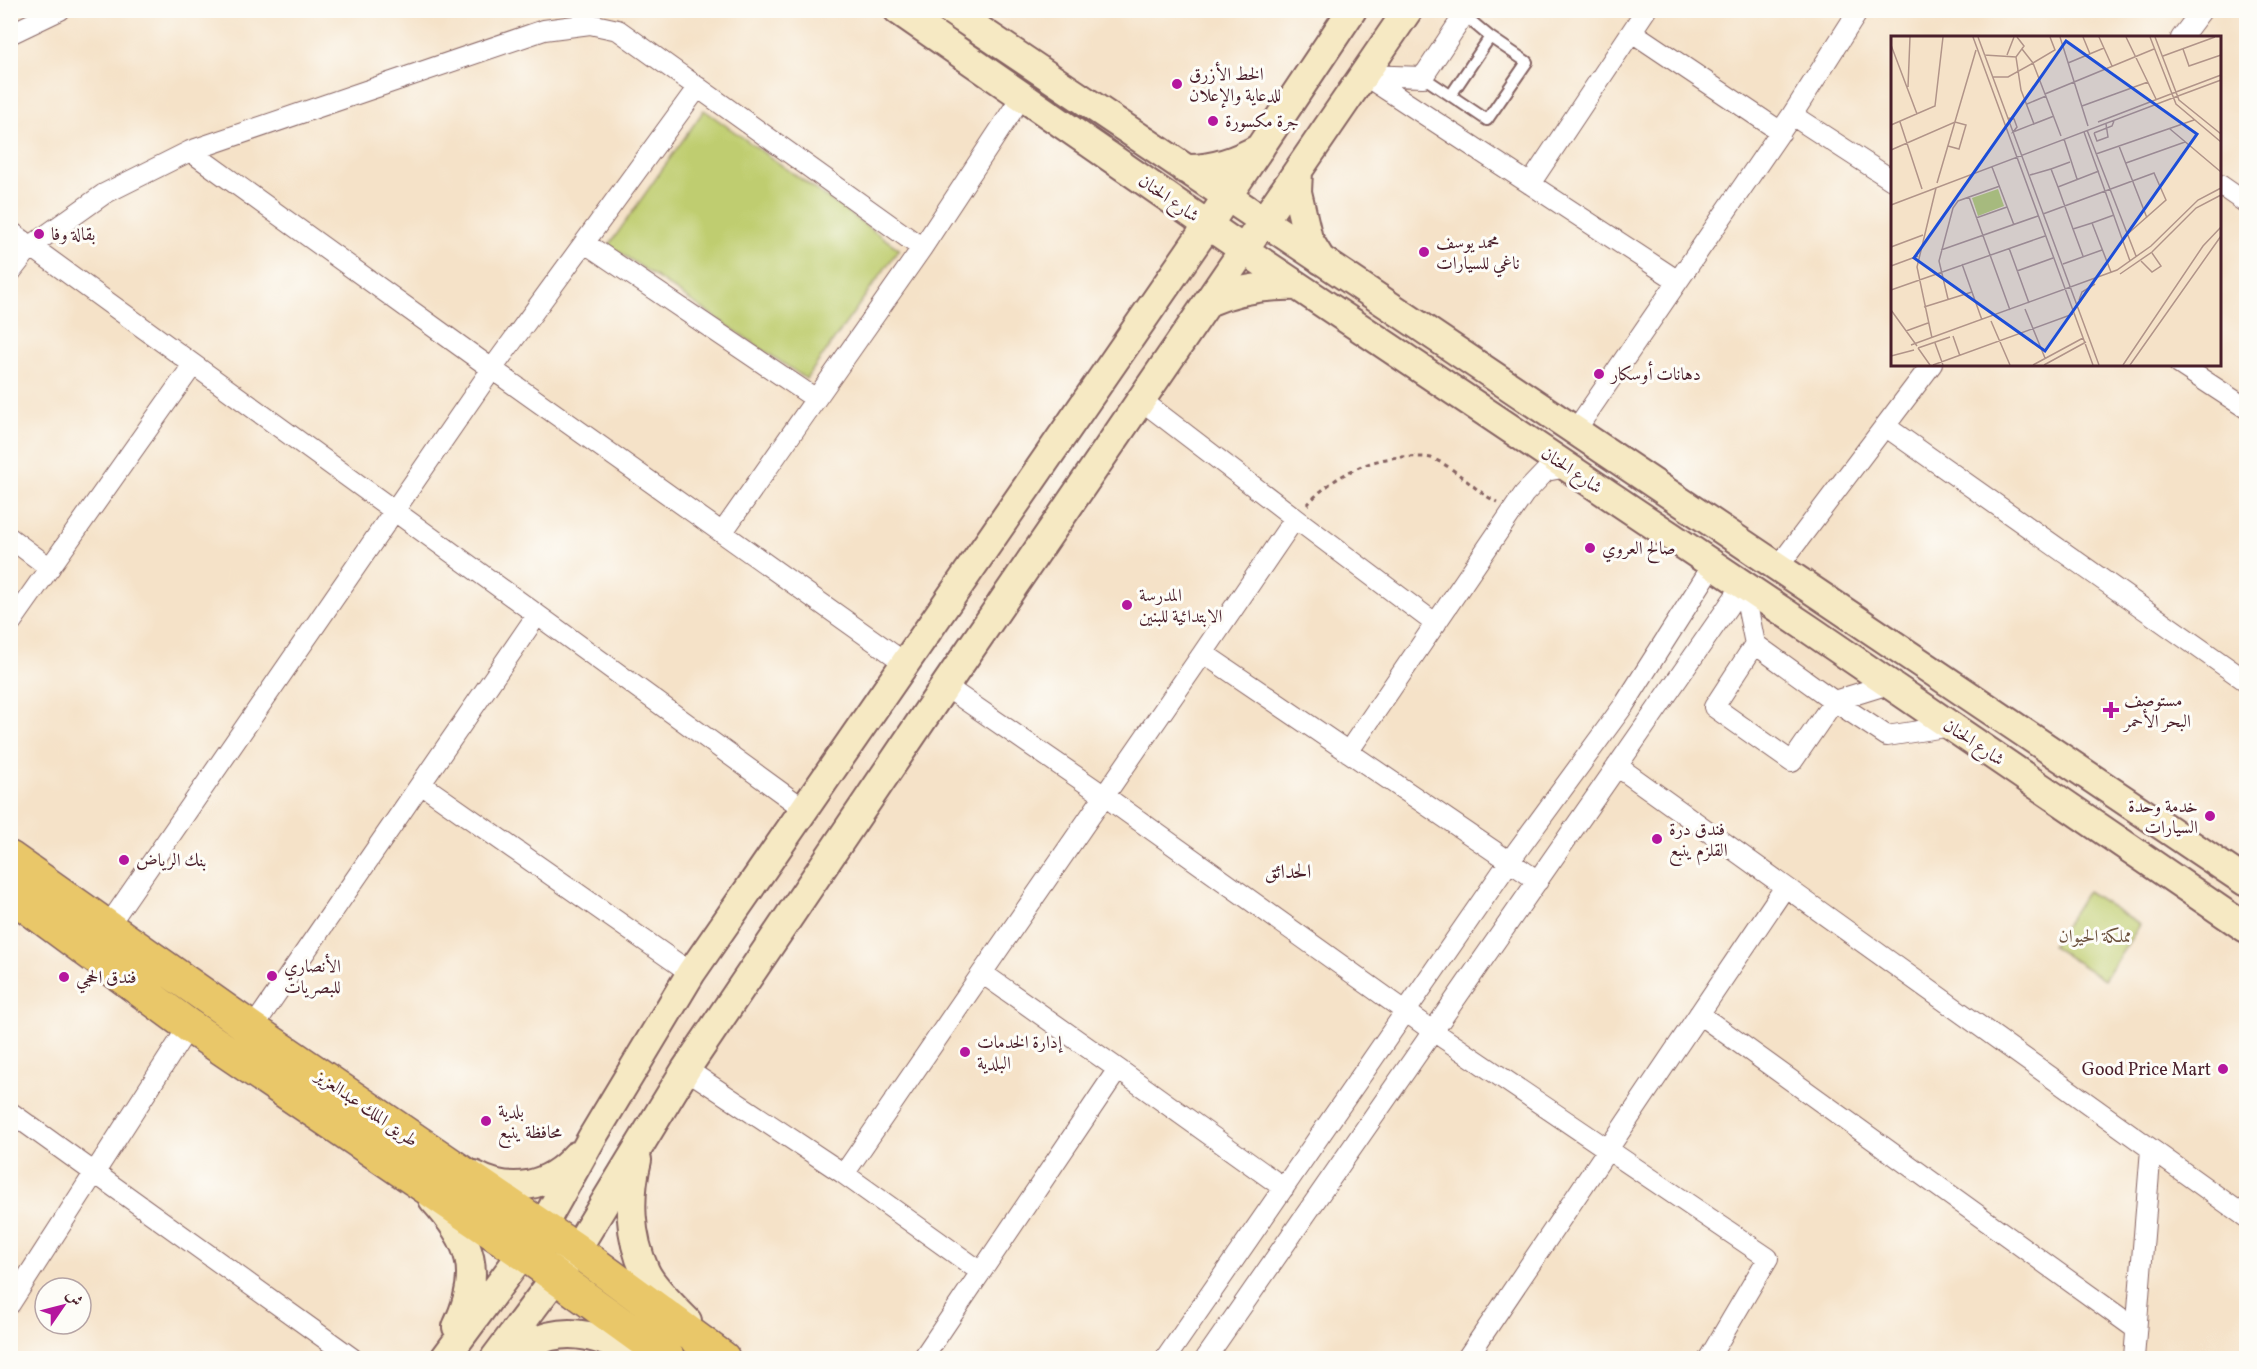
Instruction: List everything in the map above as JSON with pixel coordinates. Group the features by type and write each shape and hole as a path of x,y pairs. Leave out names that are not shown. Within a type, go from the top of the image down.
{"highway":[{"name":"طريق الملك عبدالعزيز","path":"10,858 252,1029 576,1250 723,1359"},
{"name":"طريق الملك عبدالعزيز","path":"10,894 189,1026 523,1253 668,1359"}],"main road":[{"name":"شارع الحنان","path":"898,10 1244,250 1743,585 2247,928"},
{"name":"شارع الحنان","path":"950,10 2247,882"},
{"path":"444,1359 542,1227 593,1136 691,973 1208,225 1353,10"},
{"path":"495,1359 576,1250 686,1069 1408,10"},
{"path":"1185,169 1203,170 1242,158 1260,148"},
{"path":"1298,171 1298,192 1308,238 1321,260"},
{"path":"1168,197 1174,212 1182,250 1181,264"},
{"path":"1208,302 1227,294 1275,285 1297,286"},
{"path":"429,1151 484,1180 507,1185 532,1185 549,1179 566,1167 593,1136"},
{"path":"642,1141 631,1185 631,1210 635,1239 645,1272 676,1310 723,1359"},
{"path":"418,1182 454,1222 466,1242 470,1264 471,1283 468,1303 444,1359"},
{"path":"510,1359 534,1342 569,1333 608,1340 646,1359"}],"street":[{"path":"10,34 34,15 60,10"},
{"path":"1530,184 1646,10"},
{"path":"1575,431 1781,132 1859,10"},
{"path":"2182,36 2202,10"},
{"path":"1364,75 1423,77 1463,13"},
{"path":"10,273 31,246 104,194 190,151 544,30 590,24 618,30 922,248"},
{"path":"1632,32 1781,132"},
{"path":"1364,75 1678,281"},
{"path":"108,926 492,369 698,87"},
{"path":"722,533 922,248 1022,96"},
{"path":"1792,115 1891,179"},
{"path":"190,151 905,663"},
{"path":"2221,186 2247,203"},
{"path":"10,231 804,809"},
{"path":"585,243 816,399"},
{"path":"10,624 193,365"},
{"path":"1778,567 1930,366"},
{"path":"2182,366 2247,408"},
{"path":"1141,400 1436,624"},
{"path":"1885,426 2247,681"},
{"path":"1348,753 1531,485 1546,471 1567,467"},
{"path":"844,1174 1106,797 1295,518"},
{"path":"10,538 50,568"},
{"path":"1166,1359 1509,862 1624,705 1713,565"},
{"path":"1743,585 1755,644 1834,701 1887,736 1951,726"},
{"path":"1206,1359 1743,585"},
{"path":"252,1029 537,615"},
{"path":"1755,644 1714,706 1792,762 1834,701 1889,684"},
{"path":"1203,653 1538,881"},
{"path":"945,686 1106,797 1433,1031 1768,1258 1709,1359"},
{"path":"1624,705 1639,734"},
{"path":"1617,766 2247,1217"},
{"path":"421,784 691,973"},
{"path":"1467,1359 1785,887"},
{"path":"982,973 1284,1188"},
{"path":"1699,1014 2136,1329"},
{"path":"10,1304 189,1026"},
{"path":"686,1069 844,1174 981,1272"},
{"path":"923,1359 1118,1069"},
{"path":"10,1112 352,1359"},
{"path":"2134,1359 2151,1149"}],"lane":[{"path":"1423,77 1486,120 1527,62 1490,37 1463,13"},
{"path":"1451,95 1490,37"}],"path":[{"path":"1295,518 1318,492 1343,475 1370,463 1397,456 1431,458 1494,501 1507,505 1519,502"}],"green space":[{"path":"704,110 899,249 806,379 609,245"},
{"name":"مملكة الحيوان","path":"2087,891 2140,925 2104,980 2052,946"}],"place":[{"name":"الخط الأزرق للدعاية والإعلان","path":"1177,84"},
{"name":"جرة مكسورة","path":"1213,121"},
{"name":"بقالة وفا","path":"39,234"},
{"name":"محمد يوسف ناغي للسيارات","path":"1424,252"},
{"name":"دهانات أوسكار","path":"1599,374"},
{"name":"صالح العروي","path":"1590,548"},
{"name":"المدرسة الابتدائية للبنين","path":"1127,605"},
{"name":"مستوصف البحر الأحمر","path":"2111,710"},
{"name":"خدمة وحدة السيارات","path":"2210,816"},
{"name":"فندق درة القلزم ينبع","path":"1657,839"},
{"name":"بنك الرياض","path":"124,860"},
{"name":"الأنصاري للبصريات","path":"272,976"},
{"name":"فندق الحجي","path":"64,977"},
{"name":"إدارة الخدمات البلدية","path":"965,1052"},
{"name":"Good Price Mart","path":"2223,1069"},
{"name":"بلدية محافظة ينبع","path":"486,1121"}],"district":[{"name":"الحدائق","path":"1288,871"}]}
